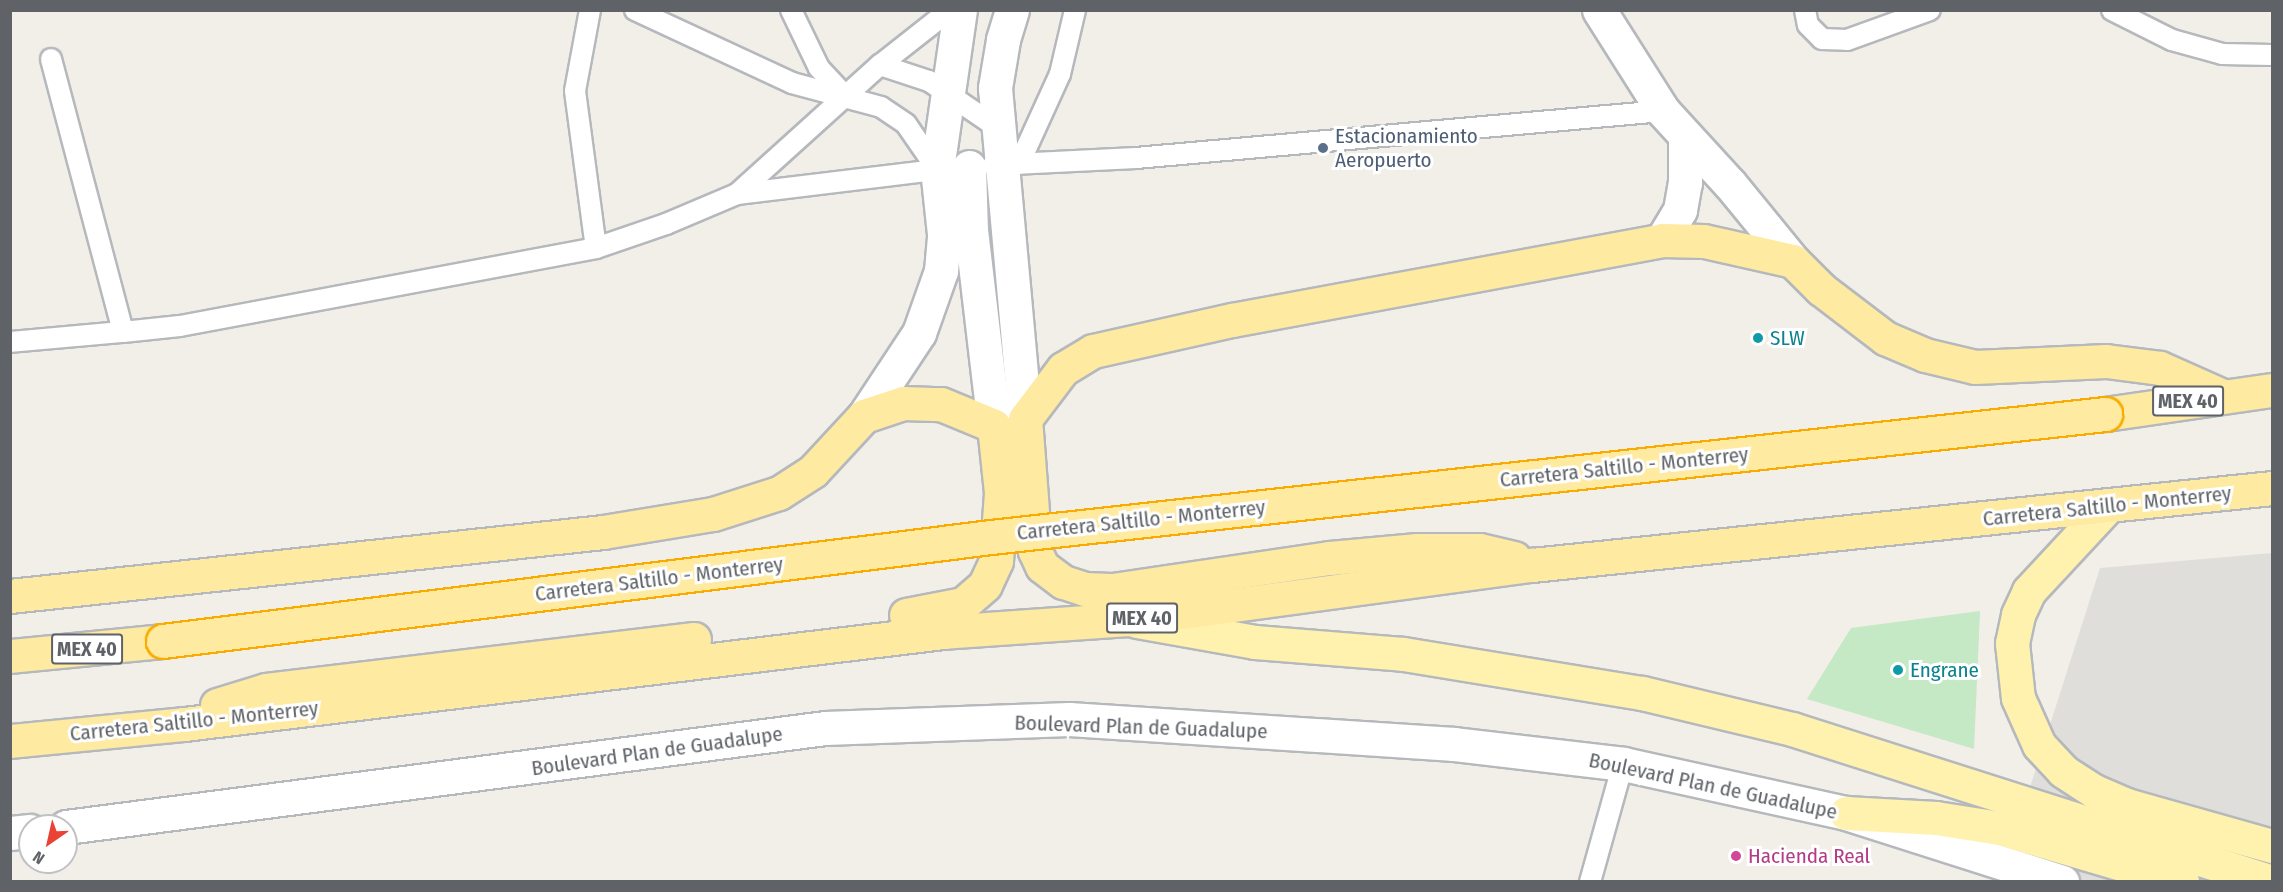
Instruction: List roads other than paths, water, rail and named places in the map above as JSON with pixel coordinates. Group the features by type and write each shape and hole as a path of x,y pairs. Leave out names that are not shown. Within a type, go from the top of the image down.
{"highway":[{"path":"184,724 222,702 266,690 932,612 963,604 986,585 996,561 1009,423 1063,369 1093,351 1232,320 1662,240 1704,241 1793,261 1821,289 1886,339 1925,355 1975,367 2106,361 2160,368 2223,396"},
{"name":"Carretera Saltillo - Monterrey","path":"10,657 163,641 991,537 2105,414 2272,390"},
{"path":"10,596 603,532 713,514 779,493 813,471 864,416 903,403 923,402 1009,423 1023,430 1035,551 1042,566 1063,582 1085,589 1112,590 1329,558 1417,550 1479,550 1532,565"},
{"name":"Carretera Saltillo - Monterrey","path":"10,741 184,724 943,632 1130,619 1532,565 2107,507 2272,488"}],"main road":[{"path":"2107,507 2029,591 2018,615 2012,643 2018,698 2038,744 2063,771 2094,791 2127,805 2272,846"},
{"path":"1130,619 1255,642 1403,654 1642,693 1792,729 2272,882"},
{"path":"1846,813 1936,818 1999,828 2182,882"}],"street":[{"path":"864,416 920,333 941,271 953,168 949,93 960,10"},
{"path":"1009,423 1011,164 1001,130 995,88 1003,40 1012,10"},
{"path":"1599,10 1663,111 1793,261"},
{"path":"1662,240 1680,210 1685,183 1686,136"},
{"path":"953,168 972,230 1009,423"},
{"name":"Boulevard Plan de Guadalupe","path":"78,825 825,728 1069,719 1454,744 1623,764 1846,813 2062,882"}],"lane":[{"path":"590,10 575,91 596,248"},
{"path":"791,10 819,68 845,96"},
{"path":"737,194 880,65 950,10"},
{"path":"1011,164 1060,74 1075,10"},
{"path":"1805,10 1808,25 1822,39 1847,40 1930,10"},
{"path":"2112,10 2172,40 2222,54 2272,55"},
{"path":"641,12 792,83 881,107 906,124 953,168"},
{"path":"51,59 123,332"},
{"path":"880,65 929,81 1001,130"},
{"path":"10,342 180,326 596,248 666,224 737,194 953,168 1136,158 1663,111"},
{"path":"1590,882 1623,764"}],"place":[{"name":"Estacionamiento Aeropuerto","path":"1323,148"},
{"name":"SLW","path":"1758,338"},
{"name":"Engrane","path":"1898,670"},
{"name":"Hacienda Real","path":"1736,856"}]}
